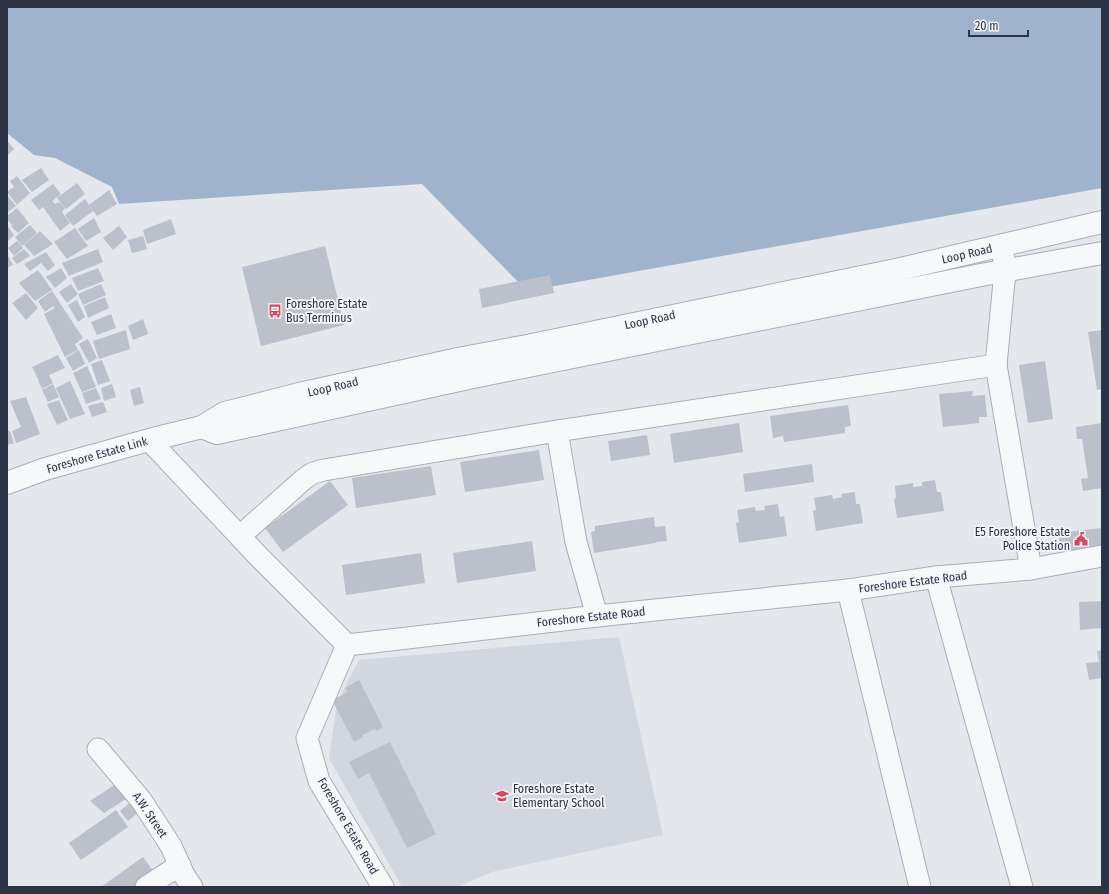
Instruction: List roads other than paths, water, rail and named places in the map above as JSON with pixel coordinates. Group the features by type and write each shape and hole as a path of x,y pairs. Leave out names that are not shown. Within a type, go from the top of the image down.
{"street":[{"name":"Loop Road","path":"195,429 224,413 299,394 458,359 896,270 1102,222"},
{"path":"1002,245 1005,271 996,365 1031,569"},
{"name":"Loop Road","path":"195,429 218,433 473,377 1102,253"},
{"path":"240,536 304,479 313,473 324,470 557,431 996,365"},
{"name":"Foreshore Estate Link","path":"7,483 45,469 149,440 195,429"},
{"path":"557,431 576,542 597,616"},
{"path":"149,440 240,536 347,645"},
{"name":"Foreshore Estate Road","path":"383,887 319,781 306,738 347,645 597,616 848,590 936,577 1031,569 1102,556"},
{"path":"936,577 1022,887"},
{"path":"848,590 920,887"},
{"name":"A.W. Street","path":"98,749 142,800 171,846 184,875 192,887"},
{"path":"146,887 180,865"}],"water":[{"path":"7,7 1102,7 1102,188 527,291 422,184 119,204 112,187 55,158 34,155 7,133"}],"place":[{"name":"Foreshore Estate Bus Terminus","path":"275,311"},
{"name":"E5 Foreshore Estate Police Station","path":"1081,539"},
{"name":"Foreshore Estate Elementary School","path":"502,796"}]}
